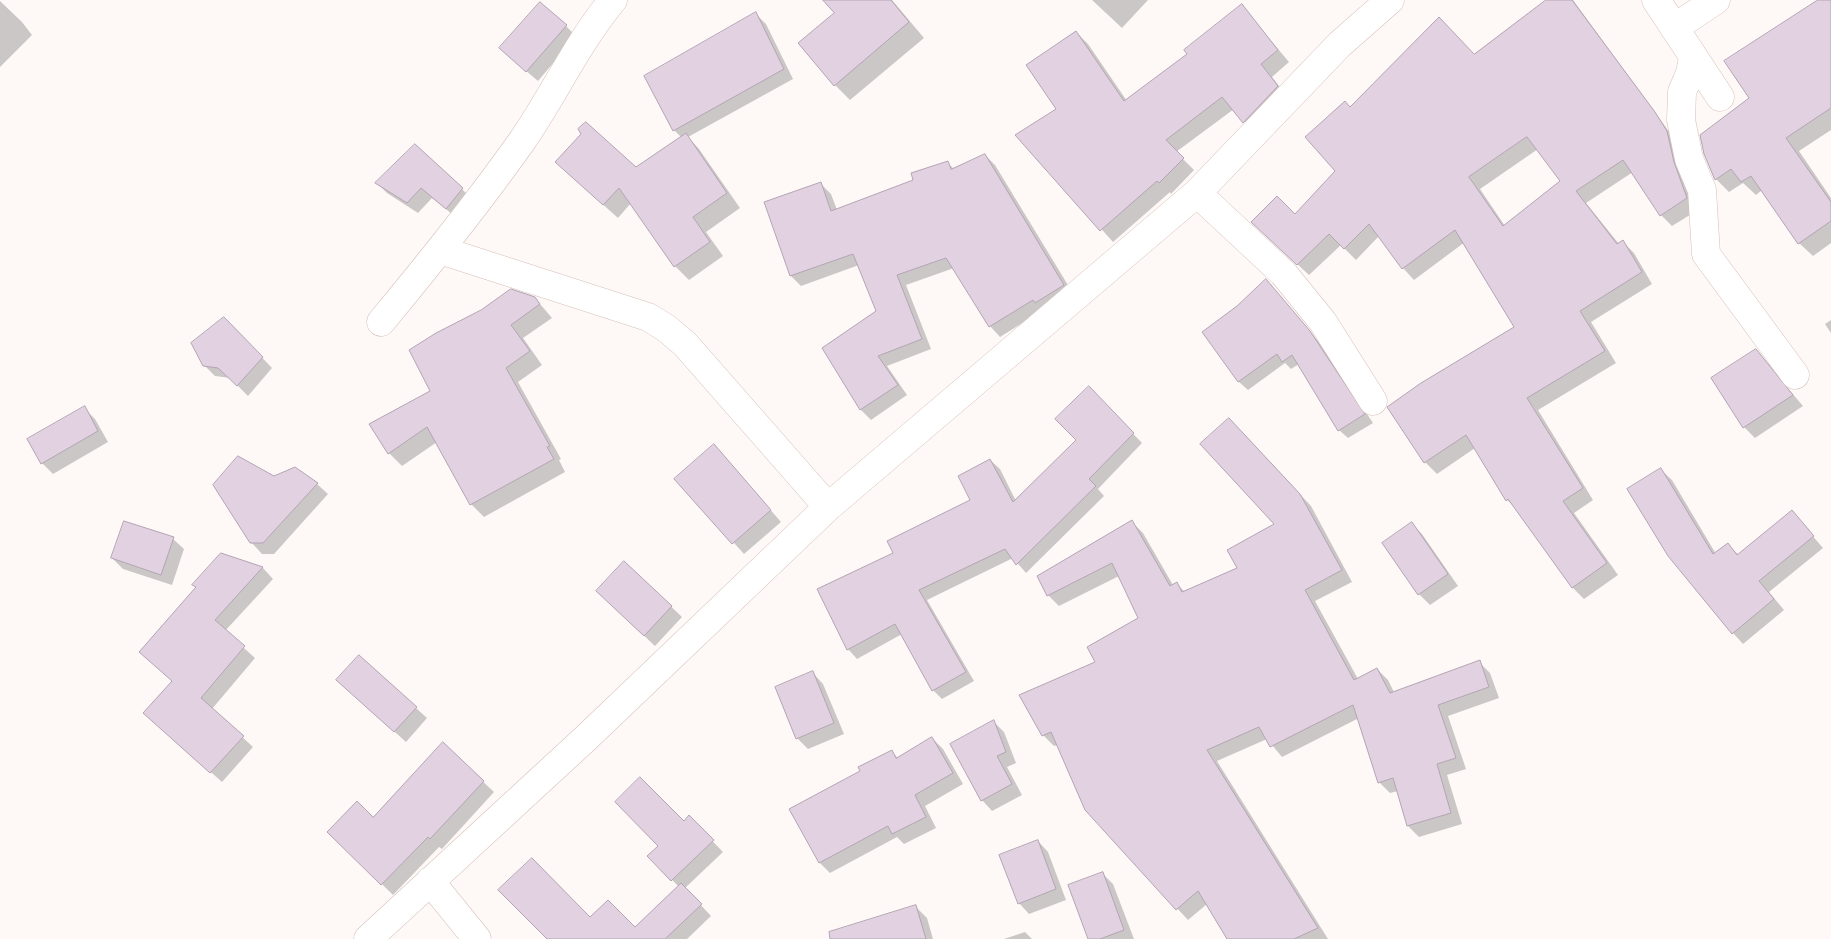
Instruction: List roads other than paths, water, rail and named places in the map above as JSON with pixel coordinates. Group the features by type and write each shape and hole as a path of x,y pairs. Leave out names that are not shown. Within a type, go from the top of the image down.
{"street":[{"path":"382,322 440,250 523,140 596,21 614,0"},
{"path":"368,939 586,738 828,507 1197,193 1340,44 1390,0"},
{"path":"1656,0 1720,98"},
{"path":"1674,28 1716,0"},
{"path":"1693,58 1690,74 1682,92 1681,120 1690,159 1702,190 1706,254 1795,374"},
{"path":"1197,193 1284,274 1322,322 1373,401"},
{"path":"440,250 648,317 666,328 685,344 828,507"},
{"path":"430,881 477,939"}]}
